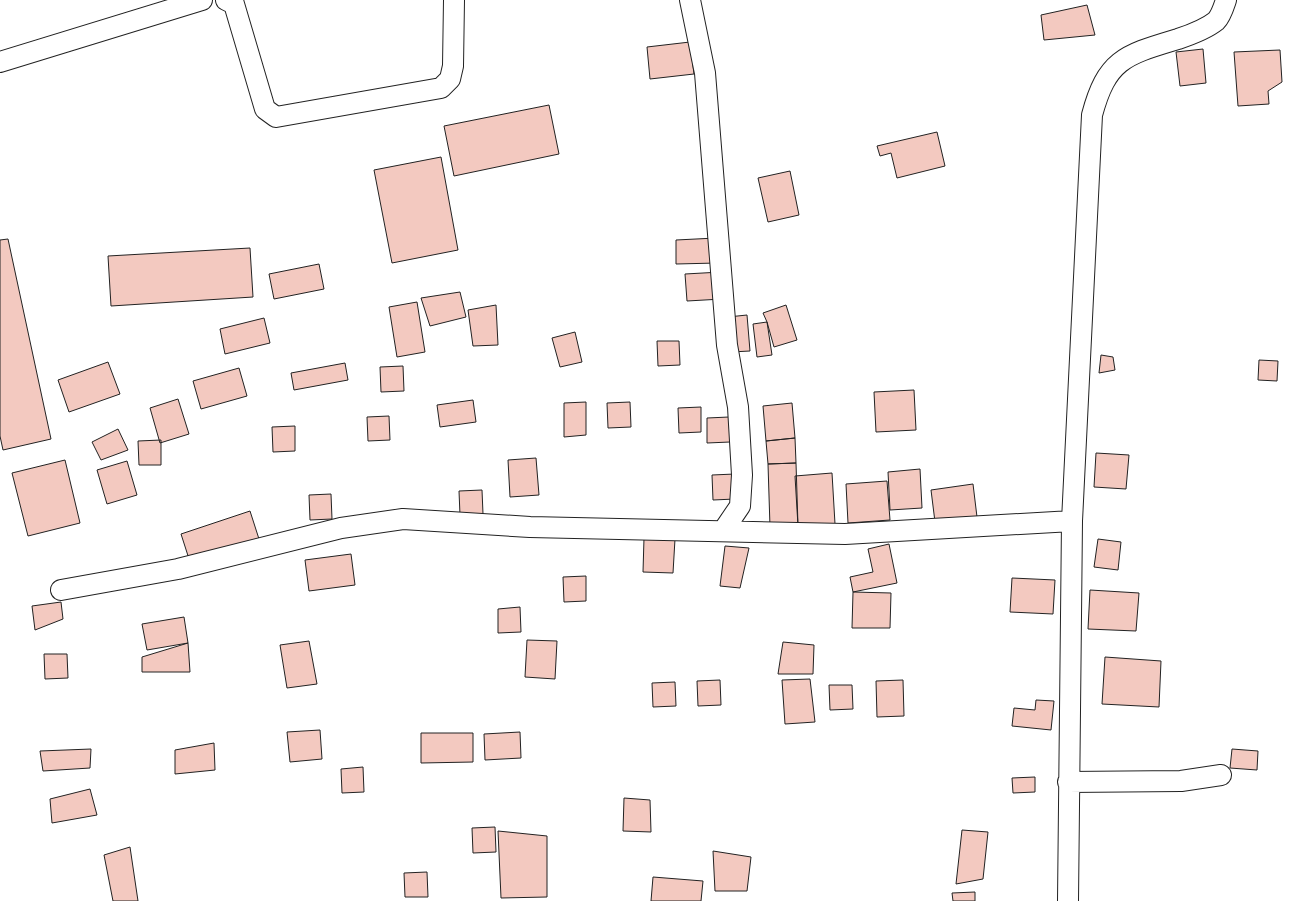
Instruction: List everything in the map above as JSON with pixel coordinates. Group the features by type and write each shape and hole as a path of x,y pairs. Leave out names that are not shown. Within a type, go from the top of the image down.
{"street":[{"path":"0,62 202,0"},
{"path":"226,0 234,4 265,109 276,117 441,88 450,79 453,66 454,0"},
{"path":"690,0 705,74 727,345 738,407 742,475 740,506 723,531"},
{"path":"1068,901 1072,521 1092,115 1100,88 1115,66 1141,50 1191,35 1217,20 1226,0"},
{"path":"61,590 178,569 342,528 403,519 530,527 845,534 1072,521"},
{"path":"1068,782 1181,781 1221,775"}],"building":[{"path":"1087,5 1095,35 1044,40 1041,15"},
{"path":"690,42 694,74 650,79 647,47"},
{"path":"1203,49 1206,83 1180,86 1176,52"},
{"path":"1280,50 1282,82 1268,91 1269,104 1238,106 1234,52"},
{"path":"549,105 559,154 454,176 444,126"},
{"path":"937,132 945,166 897,178 891,153 880,156 877,146"},
{"path":"441,157 458,250 392,263 374,170"},
{"path":"790,171 799,215 768,222 758,178"},
{"path":"716,238 717,263 676,264 676,240"},
{"path":"8,239 51,439 3,450 0,436 0,240"},
{"path":"250,248 253,297 111,306 108,256"},
{"path":"319,264 324,289 274,299 269,274"},
{"path":"721,272 722,299 687,301 685,274"},
{"path":"460,292 466,317 430,326 421,298"},
{"path":"417,302 425,352 397,357 389,307"},
{"path":"496,305 498,345 473,346 468,310"},
{"path":"786,305 797,340 774,347 763,313"},
{"path":"747,315 750,351 731,352 728,317"},
{"path":"264,318 270,343 225,354 220,329"},
{"path":"767,322 772,355 757,357 753,324"},
{"path":"575,332 582,362 560,367 552,338"},
{"path":"657,341 679,341 680,365 658,366"},
{"path":"1101,355 1113,357 1115,370 1099,373"},
{"path":"1259,360 1278,361 1277,381 1258,380"},
{"path":"108,362 120,394 69,412 58,380"},
{"path":"345,363 348,380 294,390 291,373"},
{"path":"403,366 404,391 381,392 380,367"},
{"path":"239,368 247,396 201,409 193,381"},
{"path":"914,390 916,430 876,432 874,392"},
{"path":"178,399 189,434 160,443 150,408"},
{"path":"473,400 476,422 440,427 437,405"},
{"path":"586,402 586,435 564,437 564,403"},
{"path":"630,402 631,427 608,428 607,403"},
{"path":"792,403 795,438 766,441 763,406"},
{"path":"701,407 701,432 679,433 678,408"},
{"path":"389,416 390,440 368,441 367,417"},
{"path":"729,417 730,442 707,443 707,418"},
{"path":"295,426 295,451 273,452 272,427"},
{"path":"118,429 128,450 101,460 92,442"},
{"path":"795,438 796,463 768,464 766,441"},
{"path":"161,440 161,465 139,465 138,441"},
{"path":"1096,453 1129,455 1126,489 1094,487"},
{"path":"536,458 539,495 510,497 508,460"},
{"path":"65,460 80,523 28,536 12,473"},
{"path":"127,461 137,495 107,504 97,470"},
{"path":"796,463 798,526 770,527 768,464"},
{"path":"920,469 922,508 890,510 888,472"},
{"path":"832,473 835,524 798,526 795,476"},
{"path":"735,474 735,499 713,500 712,475"},
{"path":"887,481 890,520 848,523 846,484"},
{"path":"973,484 977,517 935,522 931,490"},
{"path":"482,490 483,514 460,515 459,491"},
{"path":"331,494 332,519 310,520 309,495"},
{"path":"250,511 259,539 190,562 181,534"},
{"path":"644,538 675,539 673,573 643,572"},
{"path":"1098,539 1121,542 1118,570 1094,567"},
{"path":"889,544 897,583 853,592 850,577 873,572 868,549"},
{"path":"725,546 749,548 740,588 720,586"},
{"path":"351,554 355,585 309,591 305,560"},
{"path":"586,576 586,601 564,602 563,577"},
{"path":"1012,578 1055,580 1053,614 1010,612"},
{"path":"1090,590 1139,593 1136,631 1088,629"},
{"path":"853,592 891,593 890,628 852,628"},
{"path":"61,602 63,619 35,630 32,606"},
{"path":"520,607 521,632 498,633 498,609"},
{"path":"184,617 188,643 147,650 142,624"},
{"path":"527,640 557,641 555,679 525,677"},
{"path":"309,641 317,684 287,688 280,645"},
{"path":"783,642 814,645 813,674 778,674"},
{"path":"188,643 190,672 142,672 142,657"},
{"path":"44,654 67,654 68,678 45,679"},
{"path":"1105,657 1161,661 1159,707 1102,704"},
{"path":"810,679 815,722 785,724 782,680"},
{"path":"720,680 721,705 698,706 697,681"},
{"path":"903,680 904,716 877,717 876,681"},
{"path":"675,682 676,706 653,707 652,683"},
{"path":"829,685 852,685 853,709 830,710"},
{"path":"1036,700 1054,701 1051,730 1012,726 1014,708 1035,710"},
{"path":"320,730 322,759 290,762 287,732"},
{"path":"520,732 521,758 485,760 484,734"},
{"path":"421,733 473,733 473,762 421,763"},
{"path":"214,743 215,770 175,774 175,750"},
{"path":"91,749 90,768 43,771 40,751"},
{"path":"1232,749 1258,751 1257,770 1230,768"},
{"path":"363,767 364,792 342,793 341,769"},
{"path":"1035,777 1035,792 1013,793 1012,778"},
{"path":"90,789 97,815 52,823 50,799"},
{"path":"624,798 650,800 651,832 623,831"},
{"path":"495,827 496,852 473,853 472,828"},
{"path":"962,830 988,832 983,879 956,884"},
{"path":"498,831 547,836 547,897 501,898"},
{"path":"130,847 138,901 113,901 104,855"},
{"path":"713,851 751,857 747,891 715,891"},
{"path":"427,872 428,897 405,897 404,873"},
{"path":"653,877 703,881 701,901 651,901"},
{"path":"975,892 975,901 953,901 952,893"}]}
